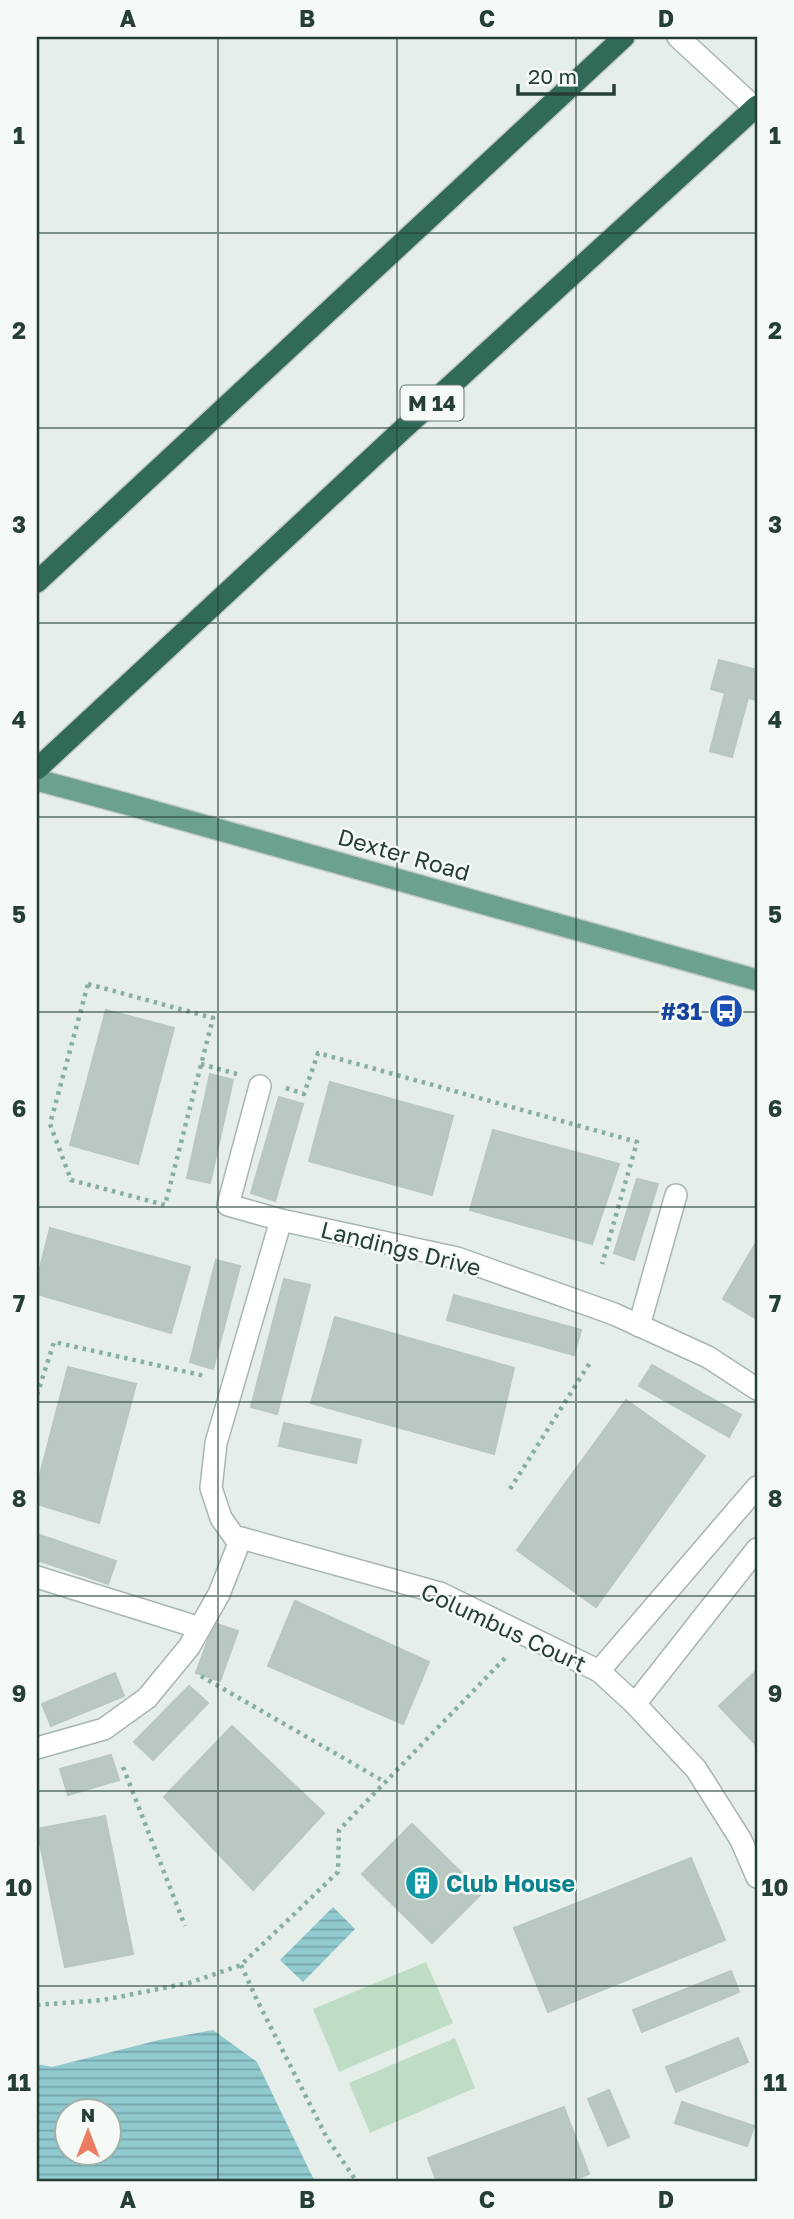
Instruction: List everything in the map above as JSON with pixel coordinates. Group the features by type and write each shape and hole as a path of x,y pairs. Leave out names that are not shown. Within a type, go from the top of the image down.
{"highway":[{"path":"37,582 624,37"},
{"name":"M 14","path":"37,769 756,107"}],"main road":[{"name":"Dexter Road","path":"37,780 757,980"}],"street":[{"path":"678,37 756,107"},
{"name":"Landings Drive","path":"269,1086 228,1205 281,1220 457,1258 614,1314 708,1357 757,1389"},
{"path":"639,1325 676,1195"},
{"path":"241,1538 238,1542 221,1518 211,1488 216,1443 281,1220"},
{"path":"599,1671 757,1487"},
{"path":"37,1748 104,1729 147,1698 189,1647 219,1594 241,1538"},
{"name":"Columbus Court","path":"241,1538 440,1593 599,1671 635,1704 696,1769 741,1840 757,1877"},
{"path":"635,1704 757,1549"},
{"path":"37,1577 200,1628"}],"path":[{"path":"88,984 213,1018 201,1064 165,1205 71,1180 50,1124 88,984"},
{"path":"269,1086 304,1094 318,1052 637,1142 602,1264"},
{"path":"201,1064 240,1075"},
{"path":"37,1395 54,1342 205,1376"},
{"path":"510,1489 591,1361"},
{"path":"37,2005 103,2000 189,1983 242,1965 338,1872 340,1830 527,1635"},
{"path":"201,1676 385,1782"},
{"path":"123,1767 185,1926"},
{"path":"242,1965 327,2138 357,2182"}],"green space":[{"path":"426,1962 453,2023 339,2072 313,2009"},
{"path":"455,2038 475,2088 370,2133 349,2083"}],"water":[{"path":"333,1907 355,1929 303,1982 280,1960"},
{"path":"213,2030 257,2062 315,2182 37,2182 37,2064 52,2067 159,2040"}],"building":[{"path":"719,660 757,670 757,700 748,698 732,757 710,751 725,693 711,689"},
{"path":"106,1010 174,1028 138,1164 70,1145"},
{"path":"210,1074 233,1080 210,1183 187,1178"},
{"path":"330,1082 453,1116 432,1195 309,1161"},
{"path":"279,1097 303,1104 275,1201 251,1193"},
{"path":"493,1130 619,1164 592,1244 470,1210"},
{"path":"637,1179 658,1184 634,1260 614,1253"},
{"path":"50,1228 190,1267 171,1333 37,1294 37,1280"},
{"path":"757,1241 757,1319 723,1299"},
{"path":"216,1260 240,1266 213,1369 190,1362"},
{"path":"284,1279 310,1285 277,1414 251,1407"},
{"path":"454,1295 581,1330 574,1355 447,1320"},
{"path":"335,1317 514,1368 494,1454 311,1403"},
{"path":"652,1365 741,1415 729,1437 639,1386"},
{"path":"68,1367 136,1384 99,1523 37,1504 37,1486"},
{"path":"626,1400 705,1456 596,1607 517,1550"},
{"path":"284,1423 361,1440 356,1463 279,1446"},
{"path":"37,1534 116,1561 108,1584 37,1560"},
{"path":"295,1601 429,1662 403,1724 268,1666"},
{"path":"214,1623 238,1631 220,1681 196,1673"},
{"path":"757,1670 757,1746 719,1706"},
{"path":"115,1673 124,1696 51,1726 42,1704"},
{"path":"189,1686 208,1703 153,1760 134,1742"},
{"path":"232,1726 324,1813 253,1890 164,1797"},
{"path":"111,1755 119,1780 68,1795 60,1769"},
{"path":"105,1816 133,1954 65,1967 37,1829"},
{"name":"Club House","path":"412,1824 482,1893 432,1943 362,1874"},
{"path":"691,1858 725,1940 548,2012 514,1928"},
{"path":"731,1971 739,1992 642,2032 633,2010"},
{"path":"738,2038 748,2062 676,2092 666,2067"},
{"path":"609,2090 629,2137 608,2146 588,2099"},
{"path":"682,2102 754,2126 747,2146 675,2123"},
{"path":"564,2107 589,2174 567,2182 437,2182 428,2158"}],"place":[{"name":"#31","path":"726,1011"},
{"name":"Club House","path":"422,1883"}]}
